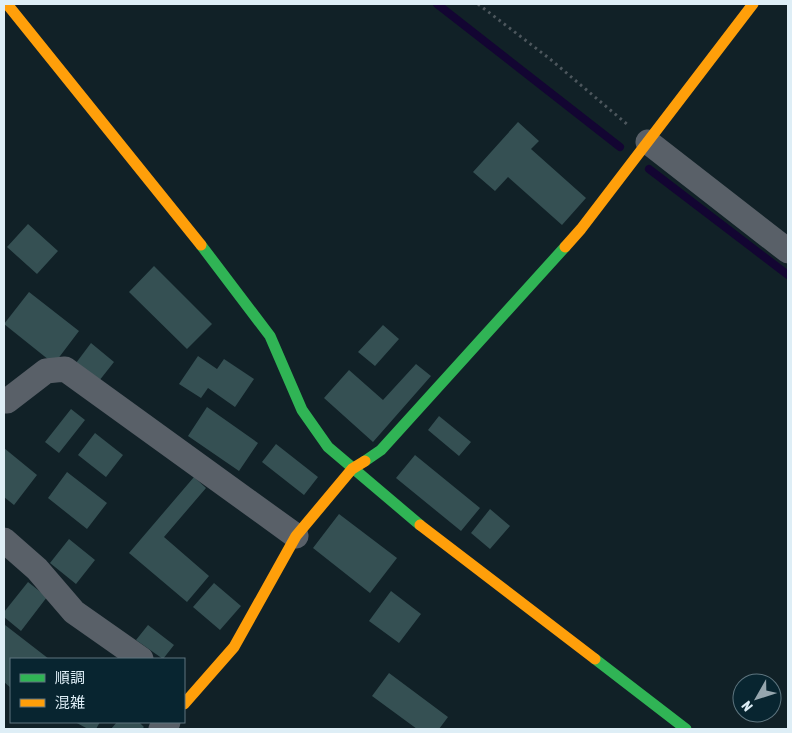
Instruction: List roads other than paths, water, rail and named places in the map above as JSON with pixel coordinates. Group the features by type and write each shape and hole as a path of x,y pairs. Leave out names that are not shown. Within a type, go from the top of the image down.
{"street":[{"path":"6,4 67,76 252,310 270,336 302,410 328,447 396,507 686,729"},
{"path":"186,696 234,647 296,536 352,469 381,450 581,228 753,4"},
{"path":"648,142 788,251"},
{"path":"5,402 46,370 64,368 296,536"},
{"path":"4,540 37,569 74,612 140,658"}],"waterway":[{"path":"437,4 620,147"},
{"path":"649,169 788,275"}]}
